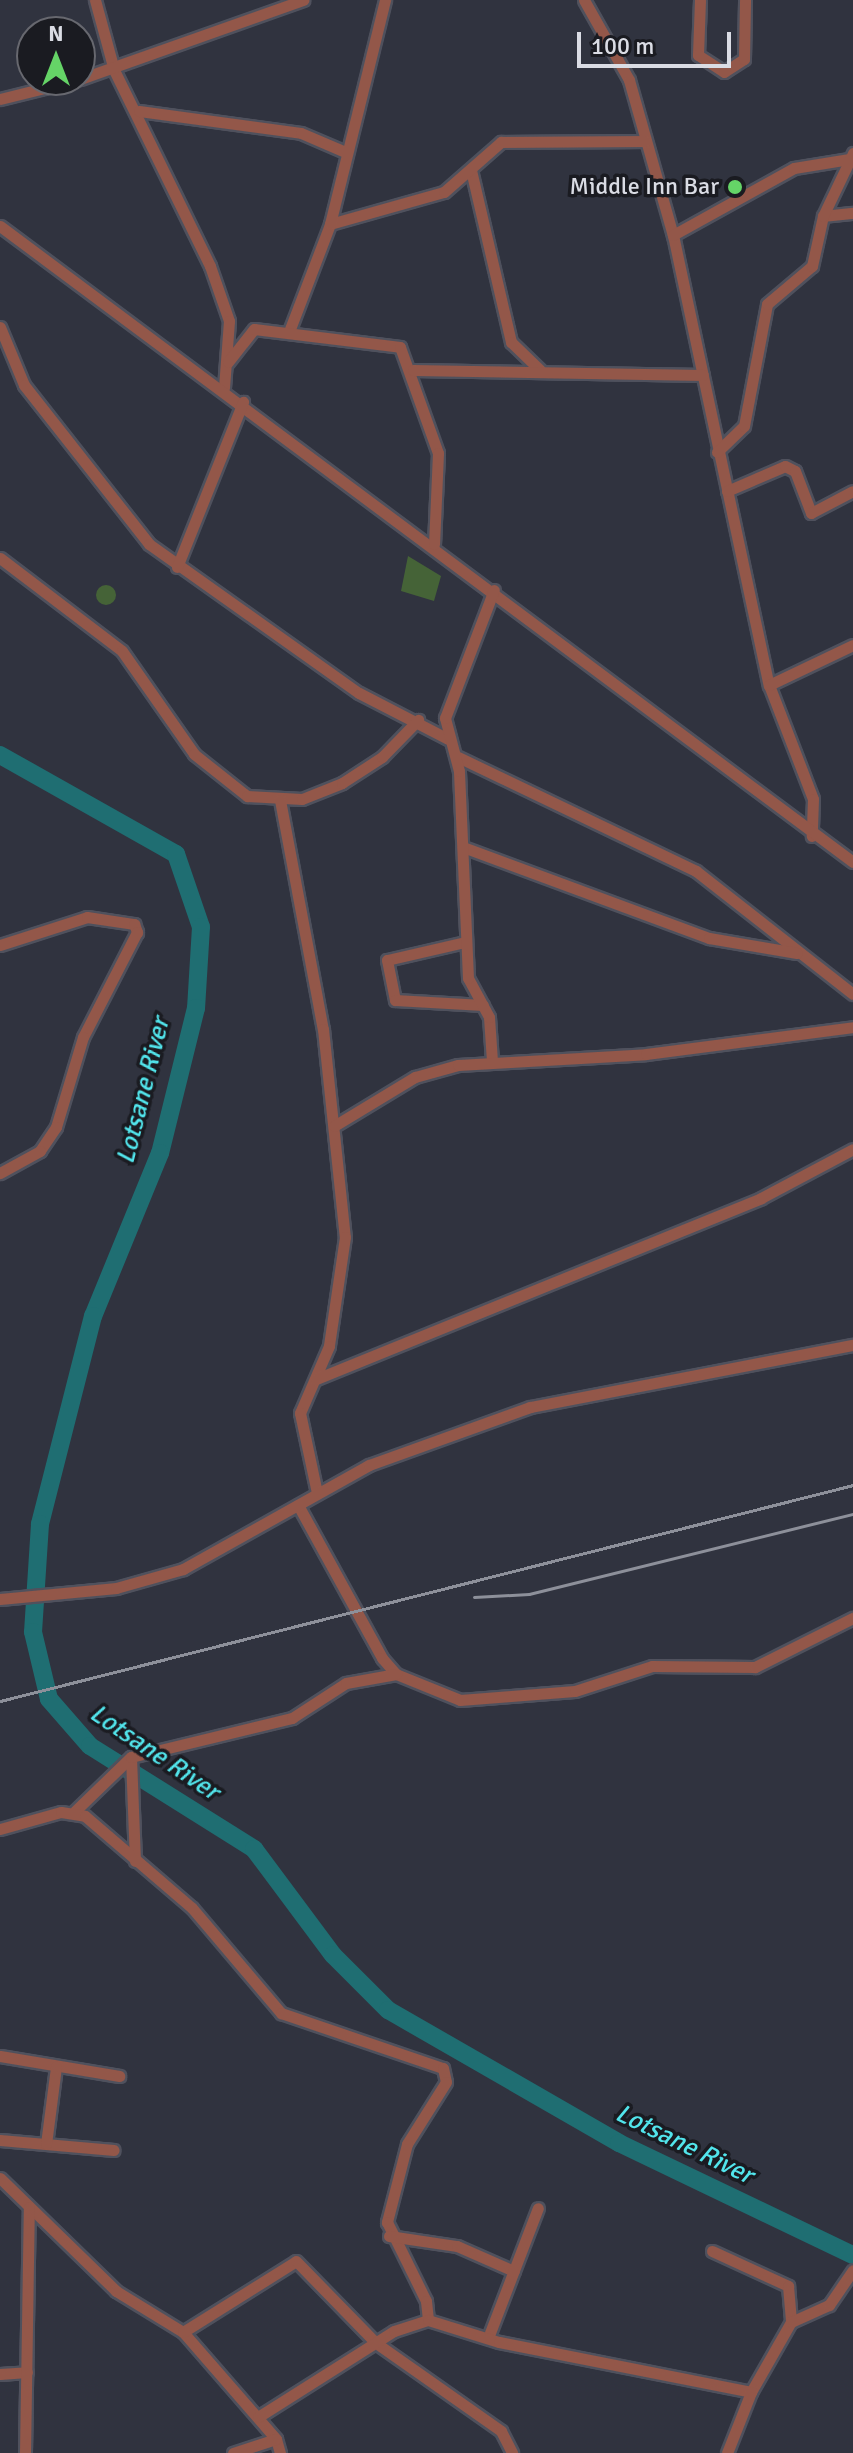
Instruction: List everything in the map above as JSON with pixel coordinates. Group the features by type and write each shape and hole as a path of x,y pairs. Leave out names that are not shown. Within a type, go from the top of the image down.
{"street":[{"path":"95,0 114,70 139,111 229,321 224,388"},
{"path":"96,75 303,0"},
{"path":"290,329 330,224 343,151 385,0"},
{"path":"584,0 620,56 673,235 769,685 813,799 812,836"},
{"path":"700,0 698,55 724,72 744,59 745,0"},
{"path":"139,111 301,133 343,151"},
{"path":"330,224 444,192 471,170 493,146 512,140 645,141"},
{"path":"673,235 794,168 851,156"},
{"path":"717,452 744,426 767,304 806,275 823,216 851,156"},
{"path":"471,170 511,342 541,370"},
{"path":"823,216 853,213"},
{"path":"0,226 434,544 812,836 853,862"},
{"path":"229,321 254,329 290,329 400,347 413,370 438,453 434,544"},
{"path":"0,327 24,385 114,505 177,567 359,693 418,720 448,739 458,757 468,978 483,1005 492,1061"},
{"path":"228,363 254,329"},
{"path":"413,370 703,375"},
{"path":"177,567 243,402"},
{"path":"727,491 785,466 795,471 811,513 853,491"},
{"path":"0,558 122,651 194,754 233,790 280,800 367,769 418,720"},
{"path":"448,739 450,691 494,590"},
{"path":"769,685 853,645"},
{"path":"458,757 696,871 853,994"},
{"path":"280,800 334,1126 344,1266 316,1379 299,1425 317,1493"},
{"path":"463,847 709,938 797,953"},
{"path":"0,945 87,917 134,924 137,932 83,1037 56,1127 40,1151 0,1173"},
{"path":"465,942 387,960 395,1000 483,1005"},
{"path":"334,1126 415,1077 492,1061 646,1054 853,1027"},
{"path":"316,1379 761,1198 853,1149"},
{"path":"0,1599 70,1594 183,1569 387,1457 530,1407 853,1345"},
{"path":"298,1505 359,1625 396,1674 460,1700 513,1699 575,1691 652,1666 755,1667 853,1618"},
{"path":"0,1829 75,1811 131,1757 292,1718 346,1683 396,1674"},
{"path":"131,1757 135,1861"},
{"path":"75,1811 192,1908 281,2013 447,2074 407,2144 389,2236 426,2301 428,2320"},
{"path":"0,2056 119,2076"},
{"path":"46,2144 56,2067"},
{"path":"0,2140 114,2150"},
{"path":"0,2178 116,2291 183,2332 231,2394 258,2417 276,2439 280,2453"},
{"path":"0,2193 16,2193"},
{"path":"25,2453 29,2207"},
{"path":"488,2338 538,2208"},
{"path":"389,2236 457,2246 514,2271"},
{"path":"712,2251 788,2286 791,2322 751,2392 727,2453"},
{"path":"183,2332 290,2260 376,2343 501,2431 512,2453"},
{"path":"791,2322 829,2305 853,2270"},
{"path":"258,2417 376,2343 428,2320 488,2338 751,2392"},
{"path":"0,2374 27,2372"},
{"path":"233,2453 276,2439"}],"green space":[{"path":"408,556 441,576 434,601 401,591"},
{"path":"106,585 113,588 116,595 113,602 106,605 99,602 96,595 99,588"}],"waterway":[{"name":"Lotsane River","path":"0,755 176,854 201,927 196,1008 160,1153 93,1316 40,1524 33,1632 49,1699 90,1746 254,1849 333,1955 388,2010 619,2143 853,2255"}],"railway":[{"path":"0,1701 853,1485"},
{"path":"474,1597 529,1594 853,1514"}],"place":[{"name":"Middle Inn Bar","path":"735,187"}]}
